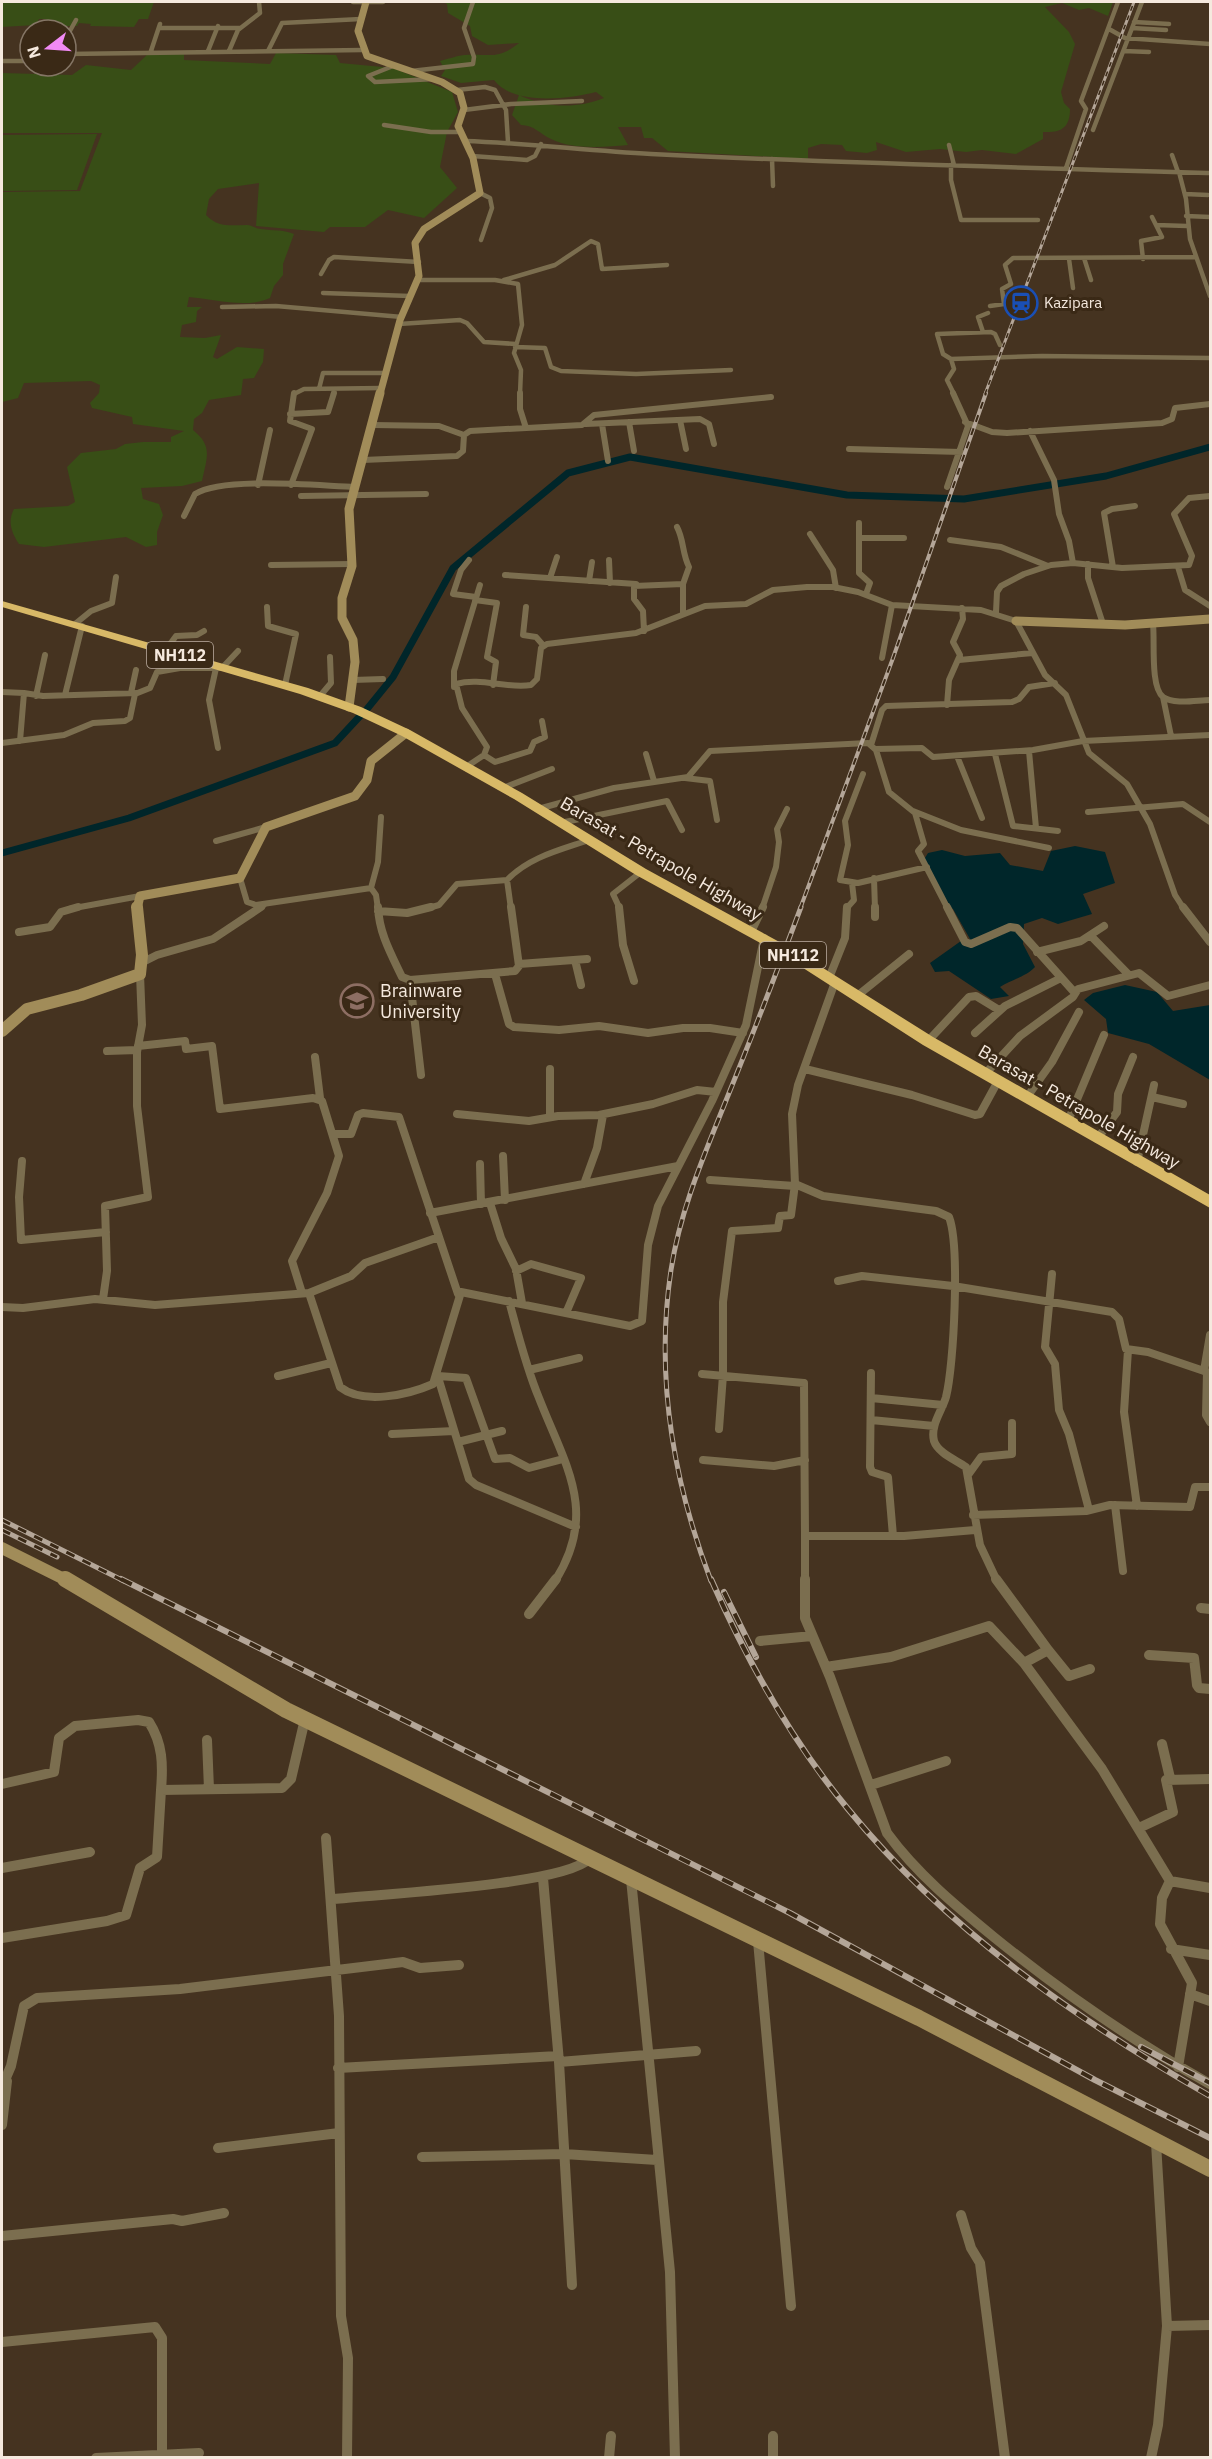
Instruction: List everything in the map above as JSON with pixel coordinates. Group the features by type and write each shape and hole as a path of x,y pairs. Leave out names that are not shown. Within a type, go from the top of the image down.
{"highway":[{"name":"NH112","path":"2,604 285,685 353,709"},
{"name":"Barasat - Petrapole Highway","path":"353,709 406,733 503,788 640,872 764,938 928,1041 1210,1202"}],"street":[{"path":"229,51 240,28 257,17 261,8 259,2"},
{"path":"353,2 383,2"},
{"path":"366,2 358,31 363,50 369,58 435,79 457,90 463,99 464,110 458,123 472,156 480,193"},
{"path":"411,71 473,64 474,57 464,28 472,2"},
{"path":"1066,168 1086,109 1082,101 1118,2"},
{"path":"1093,130 1142,2"},
{"path":"268,51 282,23 361,19"},
{"path":"1135,19 1168,21"},
{"path":"151,51 159,26 240,28"},
{"path":"208,51 214,41 218,26"},
{"path":"1132,28 1166,30"},
{"path":"1109,29 1129,38 1210,44"},
{"path":"78,54 363,50"},
{"path":"1124,51 1149,52"},
{"path":"2,61 18,61"},
{"path":"393,66 368,76 375,82 435,79"},
{"path":"457,90 490,88 505,105 508,142"},
{"path":"464,110 505,105 582,101"},
{"path":"384,125 427,132 460,132"},
{"path":"465,141 541,144 608,152 1210,173"},
{"path":"472,156 527,160 535,156 541,144"},
{"path":"949,145 952,165 951,180 961,220 1038,220"},
{"path":"1172,154 1185,194 1187,226 1210,296"},
{"path":"772,159 773,186"},
{"path":"480,193 490,198 492,208 481,240"},
{"path":"353,709 353,639 342,618 342,598 352,564 348,534 352,496 400,320 417,280 419,262 415,248 416,239 424,230 480,193"},
{"path":"1185,194 1208,195"},
{"path":"1186,216 1210,218"},
{"path":"1143,259 1141,241 1162,237 1152,217"},
{"path":"1156,225 1187,226"},
{"path":"501,281 553,266 591,241 598,244 599,263 602,269 667,265"},
{"path":"321,274 329,260 334,257 419,262"},
{"path":"1084,258 1091,280"},
{"path":"990,306 1004,304 1002,289 1011,284 1005,265 1011,259 1196,258"},
{"path":"1069,259 1073,288"},
{"path":"417,280 501,281 515,283 520,288 522,325 514,352 521,370 520,410 526,428"},
{"path":"323,293 410,296"},
{"path":"222,307 276,306 400,320 460,320 467,323 484,342 546,348 552,367 561,371 636,374 731,370"},
{"path":"983,332 978,317 988,313"},
{"path":"947,488 968,426 947,381 954,369 951,359 941,351 937,334 994,333 1000,345"},
{"path":"951,359 1042,356 1210,358"},
{"path":"319,389 320,376 325,373 386,373"},
{"path":"290,414 328,412 335,388"},
{"path":"291,485 312,429 291,422 294,392 300,389 382,388"},
{"path":"586,424 589,417 594,415 771,397"},
{"path":"965,422 1000,433 1162,423 1172,419 1175,408 1210,404"},
{"path":"464,435 470,431 680,420 705,421 714,444"},
{"path":"680,420 686,449"},
{"path":"629,423 634,451"},
{"path":"373,424 439,426 464,435"},
{"path":"602,424 608,461"},
{"path":"258,485 270,430"},
{"path":"1030,431 1054,480 1073,563"},
{"path":"363,460 458,456 463,452 464,435"},
{"path":"849,449 961,452"},
{"path":"184,516 199,491 258,485 355,487"},
{"path":"301,496 426,494"},
{"path":"996,612 997,592 1001,586 1048,566 1073,563 1113,567 1190,565 1193,559 1174,520 1175,510 1189,498 1210,496"},
{"path":"1113,567 1104,513 1112,509 1135,506"},
{"path":"859,522 861,538 859,573 870,582 866,594"},
{"path":"676,527 683,539 682,552 689,567 683,584 683,614"},
{"path":"810,534 833,570 836,588"},
{"path":"861,538 904,538"},
{"path":"951,540 972,539 997,544 1048,566"},
{"path":"550,578 557,557"},
{"path":"469,560 461,570 453,594 497,603 487,657 496,662 493,685"},
{"path":"609,560 610,583"},
{"path":"589,581 592,562"},
{"path":"271,565 352,564"},
{"path":"1088,564 1088,578 1103,624"},
{"path":"1178,567 1185,590 1210,606"},
{"path":"506,575 610,583 683,584"},
{"path":"65,695 79,625 91,611 112,603 116,577"},
{"path":"636,584 634,599 644,611 644,631"},
{"path":"466,767 484,755 487,747 467,717 454,687 454,671 480,585"},
{"path":"543,645 644,631 710,605 746,604 776,589 836,588 866,594 892,605 996,612 1016,621 1153,624 1210,619"},
{"path":"882,658 892,605"},
{"path":"267,607 268,626 296,634 285,685"},
{"path":"526,607 523,635 536,637 543,645"},
{"path":"947,705 948,680 960,655 953,642 963,619 962,608"},
{"path":"1016,621 1045,675 1066,695 1089,753 1120,776 1140,807 1156,836 1175,895 1195,925 1210,942"},
{"path":"1153,624 1155,682 1163,697 1171,736"},
{"path":"165,651 176,636 197,635 204,631"},
{"path":"454,687 458,683 468,681 493,685 525,686 535,682 543,645"},
{"path":"218,748 209,700 222,668 238,651"},
{"path":"959,660 1033,654"},
{"path":"36,696 45,655"},
{"path":"320,696 331,683 330,657"},
{"path":"2,692 36,696 134,693 150,688 156,673 161,671 222,668"},
{"path":"2,743 64,735 93,723 125,721 130,718 136,670"},
{"path":"353,680 383,679"},
{"path":"1049,848 961,830 913,811 889,792 873,747 884,708 1012,702 1019,699 1022,690 1027,686 1055,683"},
{"path":"20,741 24,693"},
{"path":"1163,697 1210,700"},
{"path":"484,755 495,762 530,752 534,742 545,737 542,721"},
{"path":"216,841 266,827 355,796 367,780 371,761 406,733"},
{"path":"685,778 705,754 714,750 771,749 862,741 873,747 919,747 931,756 957,756 1029,751 1083,741 1210,735"},
{"path":"1029,751 1036,828"},
{"path":"646,754 654,781"},
{"path":"995,754 1013,826 1058,831"},
{"path":"957,756 982,818"},
{"path":"503,788 552,769"},
{"path":"863,774 845,823 848,844 840,878 852,883 927,867"},
{"path":"538,809 608,790 654,781 685,778 709,780 717,820"},
{"path":"560,823 668,801 682,830"},
{"path":"1088,812 1113,812 1140,807 1183,804 1190,807 1197,818 1210,822"},
{"path":"751,932 759,918 776,867 779,842 777,829 787,809"},
{"path":"913,811 924,844 918,851 965,942 971,944 1013,927 1075,993"},
{"path":"371,888 377,866 381,817"},
{"path":"19,932 50,927 61,912 67,909 240,878 266,827"},
{"path":"378,911 413,912 442,904 457,884 507,880 520,868 589,840"},
{"path":"634,981 623,945 621,912 613,894 640,872"},
{"path":"240,878 247,902 256,905 371,888 375,890 383,935 402,977 410,980 515,971 519,964 507,880"},
{"path":"874,878 875,917"},
{"path":"719,1429 723,1376 723,1302 732,1231 778,1227 780,1216 791,1215 795,1185 792,1114 798,1085 845,938 846,908 854,900 852,883"},
{"path":"103,1299 107,1271 105,1206 147,1197 137,1107 138,1048 142,1025 140,974 143,962 137,908 140,896"},
{"path":"143,962 162,952 192,948 225,933 267,903"},
{"path":"1036,952 1081,941 1104,926"},
{"path":"1090,936 1128,974"},
{"path":"458,1294 470,1292 630,1326 642,1321 648,1245 658,1206 743,1033 754,992 764,938"},
{"path":"857,996 909,954"},
{"path":"519,964 587,959"},
{"path":"575,960 580,985"},
{"path":"986,1073 1020,1036 1070,1000 1081,987 1128,974 1142,973 1168,996 1210,985"},
{"path":"2,1031 27,1009 81,995 140,974"},
{"path":"495,974 509,1024 514,1027 559,1030 599,1026 648,1033 683,1028 710,1028 743,1033"},
{"path":"975,1034 999,1011 1061,978"},
{"path":"410,980 421,1075"},
{"path":"928,1041 969,997 976,996 999,1011"},
{"path":"1027,1097 1052,1062 1079,1012"},
{"path":"1068,1121 1104,1035"},
{"path":"107,1051 185,1041 186,1049 212,1046 220,1109 320,1098"},
{"path":"1098,1138 1117,1112 1118,1094 1133,1057"},
{"path":"315,1058 320,1098 339,1156 330,1184 292,1261 340,1387 349,1395 368,1396 419,1390 433,1384 437,1375 458,1294 399,1117 363,1113 358,1115 351,1134 333,1134"},
{"path":"550,1069 550,1117"},
{"path":"805,1069 912,1095 975,1115 980,1114 998,1082"},
{"path":"1137,1162 1154,1086"},
{"path":"457,1114 529,1121 550,1117 603,1115 653,1104 694,1090 716,1092"},
{"path":"1152,1097 1183,1104"},
{"path":"584,1184 597,1148 603,1115"},
{"path":"503,1156 505,1200"},
{"path":"22,1161 19,1197 21,1240 106,1232"},
{"path":"480,1164 485,1203 516,1271 522,1303"},
{"path":"430,1213 678,1166"},
{"path":"710,1180 795,1185 823,1196 943,1213 948,1217 953,1230 952,1344 943,1405 934,1426 934,1440 939,1449 961,1462 968,1475 975,1530 996,1579 1069,1676 1090,1669"},
{"path":"2,1307 23,1308 103,1299 155,1305 305,1293 351,1276 365,1263 439,1237"},
{"path":"516,1271 531,1264 581,1278 566,1313"},
{"path":"1052,1274 1045,1347 1055,1364 1059,1410 1069,1434 1089,1510"},
{"path":"838,1281 862,1276 953,1286 1112,1312 1119,1318 1124,1347 1128,1350 1148,1352 1204,1371"},
{"path":"508,1300 529,1370 563,1459 578,1507 576,1527 567,1559 558,1577 529,1614"},
{"path":"1210,1335 1204,1371 1207,1375 1206,1415 1210,1422"},
{"path":"1128,1350 1124,1412 1137,1506"},
{"path":"529,1370 579,1358"},
{"path":"278,1376 331,1363"},
{"path":"871,1373 870,1467 873,1472 885,1474 888,1477 893,1536"},
{"path":"702,1374 804,1383 805,1618 826,1667 887,1833 896,1846 950,1901 1054,1986 1178,2067 1210,2084"},
{"path":"437,1375 469,1479 476,1485 576,1527"},
{"path":"437,1375 466,1378 497,1460 510,1458 529,1468 563,1459"},
{"path":"871,1398 943,1405"},
{"path":"871,1420 934,1426"},
{"path":"968,1475 981,1457 1012,1454 1012,1423"},
{"path":"392,1434 454,1431"},
{"path":"458,1442 502,1431"},
{"path":"704,1460 774,1466 805,1460"},
{"path":"973,1515 1089,1510 1116,1505 1190,1507 1195,1487 1210,1487"},
{"path":"1116,1505 1123,1571"},
{"path":"805,1536 893,1536 975,1530"},
{"path":"2,1548 49,1568 210,1666 305,1719 967,2043 1210,2169"},
{"path":"826,1667 891,1657 989,1626 1024,1663 1088,1744 1141,1827 1170,1881"},
{"path":"760,1641 812,1636"},
{"path":"1024,1663 1048,1650"},
{"path":"1149,1655 1194,1658 1197,1685 1199,1688 1210,1689"},
{"path":"161,1790 282,1788 291,1779 305,1719"},
{"path":"2,1784 50,1775 54,1772 59,1738 75,1726 138,1720 149,1722 159,1735 163,1762 157,1857 140,1868 126,1915 107,1922 2,1938"},
{"path":"207,1740 209,1789"},
{"path":"1162,1744 1170,1778"},
{"path":"871,1785 946,1761"},
{"path":"1141,1827 1173,1812 1165,1781 1170,1778 1210,1779"},
{"path":"326,1838 334,1899 341,2316 348,2358 347,2457"},
{"path":"2,1868 90,1852"},
{"path":"334,1899 543,1878 581,1867 589,1859"},
{"path":"543,1878 559,2059 572,2285"},
{"path":"631,1879 657,2160 670,2272 675,2457"},
{"path":"1170,1881 1210,1888"},
{"path":"1170,1881 1160,1897 1158,1922 1171,1949 1189,1972 1192,1983 1178,2067"},
{"path":"758,1941 775,2151 791,2306"},
{"path":"1171,1949 1210,1955"},
{"path":"2,2125 4,2081 24,2006 38,1998 180,1989 336,1972 403,1962 420,1968 459,1965"},
{"path":"1190,1994 1210,2001"},
{"path":"338,2068 696,2051"},
{"path":"218,2148 339,2133"},
{"path":"1151,2457 1158,2426 1167,2326 1156,2143"},
{"path":"422,2157 564,2154 657,2160"},
{"path":"2,2236 173,2219 182,2221 224,2213"},
{"path":"961,2216 971,2248 980,2263 1005,2457"},
{"path":"1167,2326 1210,2325"},
{"path":"2,2342 155,2327 160,2331 162,2338 162,2454"},
{"path":"609,2457 611,2436"},
{"path":"773,2436 773,2457"},
{"path":"96,2457 199,2452"}],"green space":[{"path":"2,2 154,2 148,19 139,19 134,27 78,24 78,18 18,18 18,26 2,27"},
{"path":"443,2 1113,2 1108,16 1089,8 1079,10 1062,3 1045,7 1069,32 1075,44 1061,92 1064,103 1070,109 1070,115 1063,128 1055,132 1043,132 1043,139 1016,154 940,149 906,152 876,142 877,150 867,153 846,151 842,145 821,144 808,148 808,159 668,151 652,138 644,138 641,127 618,127 628,145 579,146 551,139 533,128 521,125 512,115 519,95 503,88 494,80 461,83 441,76 445,70 440,61 464,55 499,54 519,43 488,45 472,36 470,26 448,13 447,4","holes":["596,92 604,98 594,102 562,106 519,95 557,98"]},
{"path":"276,53 336,55 340,63 393,68 452,92 458,112 447,132 440,167 457,188 424,218 388,210 365,227 330,227 324,232 256,226 259,183 218,189 209,199 206,215 215,222 225,225 249,225 259,229 294,234 283,264 283,275 274,286 270,298 251,303 240,303 189,297 187,307 202,307 197,311 196,322 182,325 180,337 205,338 221,335 213,357 217,359 237,347 264,349 263,362 254,378 243,379 241,395 209,400 202,413 194,419 193,430 204,441 207,452 202,481 182,486 141,488 143,499 159,504 163,515 157,532 157,545 146,547 126,537 44,547 19,544 11,527 14,509 68,506 75,502 67,467 81,453 116,449 125,444 171,442 171,437 184,431 133,424 132,417 92,408 90,403 99,393 100,385 91,381 24,383 18,398 2,402 2,192 80,191 102,133 2,133 2,73 18,73 18,78 78,78 78,71 86,65 131,70 148,54 184,54 184,60 270,64"},
{"path":"97,134 77,190 2,191 2,135"}],"water":[{"path":"1075,846 1105,852 1115,883 1083,894 1092,914 1058,924 1042,918 1024,924 1023,944 1035,967 1000,987 1009,996 991,999 949,971 935,972 930,963 961,941 970,939 953,909 944,905 923,861 928,853 942,850 965,856 1000,853 1010,865 1043,871 1051,851"},
{"path":"1125,985 1157,992 1173,1011 1210,1005 1210,1080 1149,1044 1108,1033 1106,1019 1084,1000 1093,993"}],"waterway":[{"path":"367,709 393,677 453,568 568,473 630,457 847,495 964,499 1106,476 1210,447"},
{"path":"2,853 129,818 335,743 361,715"}],"railway":[{"path":"985,394 1134,2"},
{"path":"800,909 893,658 986,393"},
{"path":"711,1581 686,1505 671,1428 665,1349 671,1270 680,1226 694,1182 801,907"},
{"path":"2,1520 124,1581"},
{"path":"2,1530 57,1557"},
{"path":"121,1579 790,1913 1095,2080 1210,2138"},
{"path":"711,1579 755,1670 789,1728 827,1783 886,1853 927,1894 1016,1969 1111,2036 1210,2096"},
{"path":"724,1592 756,1657"},
{"path":"1141,2047 1210,2083"}],"place":[{"name":"Kazipara","path":"1021,303"},
{"name":"Brainware University","path":"357,1001"}]}
